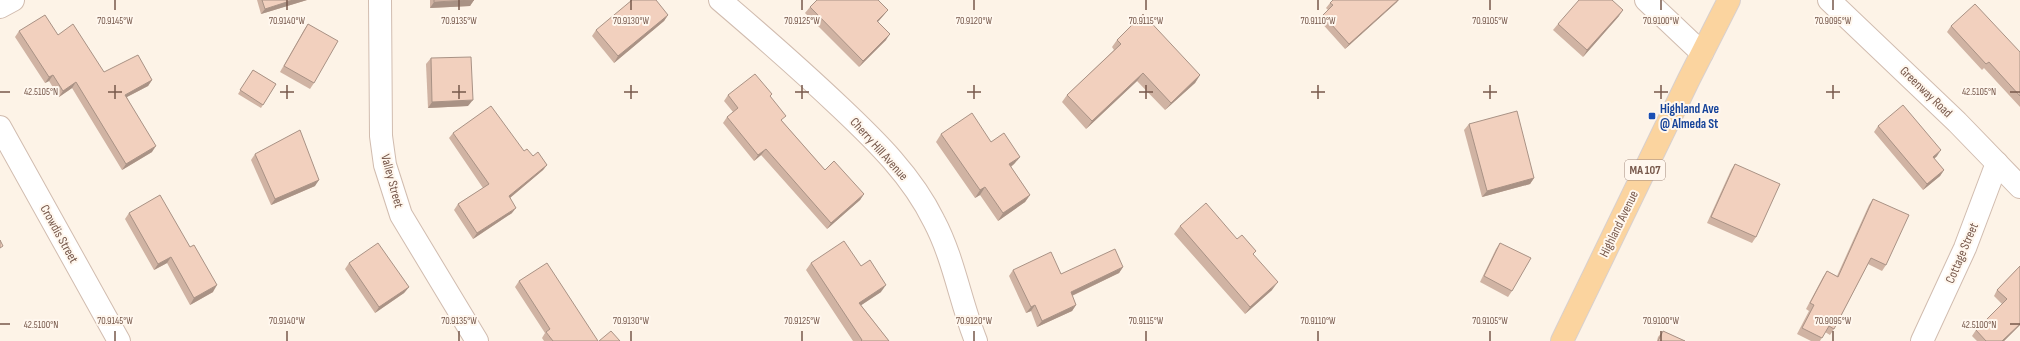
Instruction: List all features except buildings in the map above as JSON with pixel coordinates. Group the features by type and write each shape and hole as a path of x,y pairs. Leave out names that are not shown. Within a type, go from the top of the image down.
{"main road":[{"name":"Highland Avenue","path":"1562,341 1729,0"}],"street":[{"path":"0,7 13,0"},
{"name":"Valley Street","path":"380,0 382,136 385,165 401,215 477,341"},
{"name":"Cherry Hill Avenue","path":"720,0 815,83 899,167 934,220 946,246 976,341"},
{"path":"1646,0 1702,53"},
{"name":"Greenway Road","path":"1829,0 1957,122 2020,187"},
{"name":"Crowdis Street","path":"0,127 119,341"},
{"name":"Cottage Street","path":"1922,341 1965,248 1997,163"}],"place":[{"name":"Highland Ave @ Almeda St","path":"1652,116"}]}
